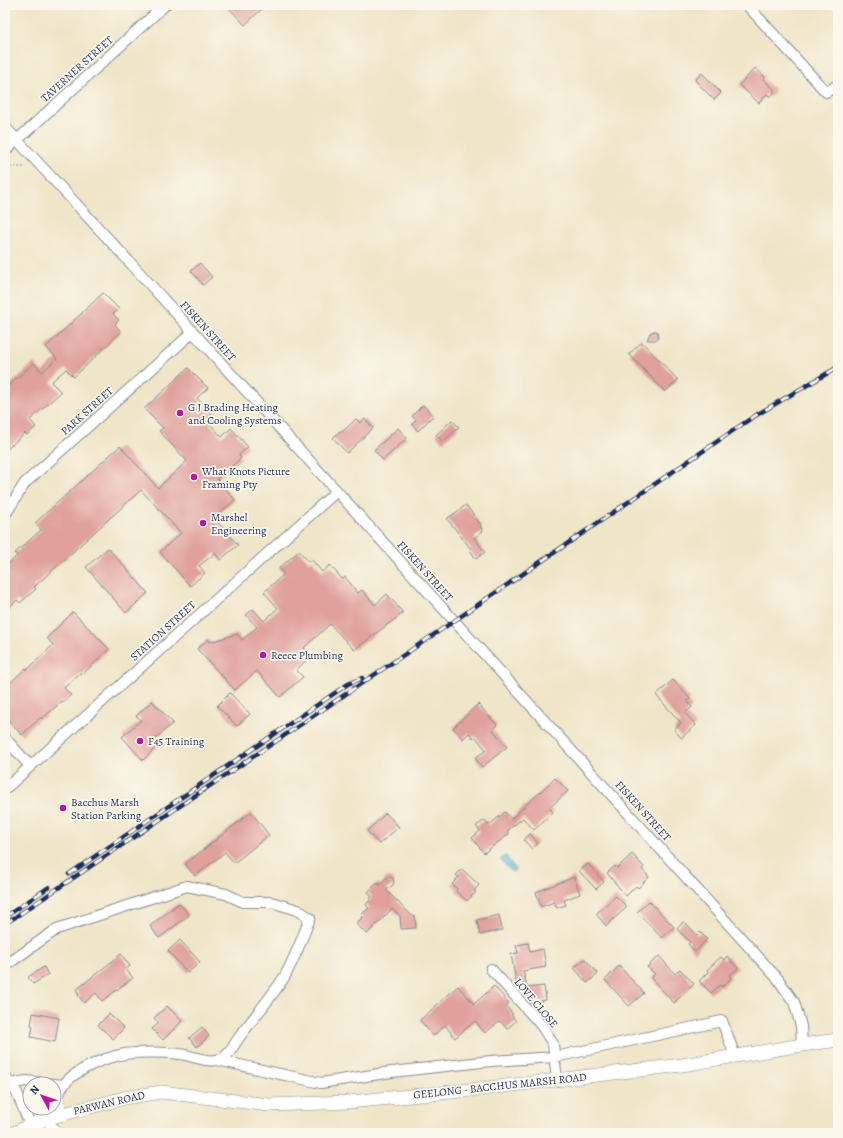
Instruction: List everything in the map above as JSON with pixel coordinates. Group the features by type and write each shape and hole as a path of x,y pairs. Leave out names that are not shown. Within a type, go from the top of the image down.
{"main road":[{"name":"GEELONG - BACCHUS MARSH ROAD","path":"161,1092 269,1105 349,1102 682,1065 838,1040"},
{"name":"PARWAN ROAD","path":"62,1114 124,1098 161,1092"},
{"name":"PARWAN ROAD","path":"14,1133 45,1118 54,1116"}],"street":[{"name":"TAVERNER STREET","path":"5,151 165,5"},
{"path":"747,5 826,92 838,85"},
{"name":"FISKEN STREET","path":"5,126 778,979 794,1002 801,1026 802,1045"},
{"name":"PARK STREET","path":"5,515 25,483 193,332"},
{"name":"STATION STREET","path":"5,789 337,491"},
{"path":"5,738 30,766"},
{"path":"5,966 57,929 187,886 226,894 243,902 271,902 298,910 310,918 301,943 284,976 253,1021 237,1040 231,1051 224,1057 209,1061 180,1054 125,1054 101,1062 76,1073 64,1085 62,1089"},
{"name":"LOVE CLOSE","path":"491,968 541,1025 553,1044 557,1080"},
{"path":"217,1060 321,1083 392,1072 460,1064 555,1057 722,1021 735,1056"},
{"path":"8,1080 64,1085"},
{"path":"8,1080 17,1093 30,1125"},
{"path":"45,1118 58,1133"}],"path":[{"path":"5,173 11,167 24,167"}],"water":[{"path":"505,855 515,868 512,872 500,860"}],"building":[{"path":"226,5 266,5 245,25"},
{"path":"755,68 765,77 763,79 774,89 774,93 770,97 767,94 759,103 739,85"},
{"path":"702,73 721,93 714,100 695,80"},
{"path":"200,263 212,277 203,285 191,271"},
{"path":"103,293 119,309 113,314 119,320 115,324 121,332 74,377 66,369 51,382 61,392 30,420 36,427 27,435 25,433 5,451 5,389 34,363 42,372 57,359 46,347"},
{"path":"654,331 658,332 658,338 656,340 647,340 650,333"},
{"path":"642,342 678,380 665,392 629,354"},
{"path":"188,368 208,388 197,398 215,418 209,423 222,437 231,428 248,447 239,455 241,458 217,479 235,500 214,518 238,545 220,560 215,553 199,566 205,573 190,586 160,552 181,533 141,490 34,587 36,589 20,603 17,600 5,612 5,567 17,556 15,553 41,530 35,523 120,446 158,488 187,461 159,431 163,428 144,409"},
{"path":"423,405 433,416 418,431 412,424 416,420 412,416"},
{"path":"356,419 360,423 365,419 373,428 347,453 333,438"},
{"path":"452,420 459,427 443,442 436,435"},
{"path":"398,428 407,438 383,460 374,450"},
{"path":"466,505 481,525 480,526 483,531 474,538 485,552 476,559 470,550 471,549 447,519"},
{"path":"108,548 148,593 126,613 86,567"},
{"path":"299,551 309,562 312,560 322,572 330,565 342,579 345,577 358,593 362,590 375,605 387,594 403,613 354,650 330,624 304,648 311,656 296,670 303,677 280,697 257,671 235,690 197,649 208,639 210,642 237,634 242,640 257,627 246,615 253,609 264,621 278,608 264,592 284,574 279,568"},
{"path":"73,612 109,649 82,675 80,673 64,688 71,695 42,719 41,717 22,735 5,717 5,688 26,668 27,670 53,645 47,638"},
{"path":"673,680 690,699 687,701 692,707 685,713 696,725 681,738 674,729 681,723 656,695"},
{"path":"230,693 250,714 237,726 217,706"},
{"path":"152,701 173,723 154,740 159,745 143,760 122,737 141,720 136,716"},
{"path":"478,704 497,725 493,730 507,747 482,767 475,758 486,750 475,736 473,738 469,733 463,739 453,728"},
{"path":"555,778 568,791 549,808 553,812 534,830 523,818 507,831 509,834 484,853 472,838 480,831 476,826 485,820 489,825 505,812 511,819"},
{"path":"251,812 269,835 234,863 225,852 195,876 185,864"},
{"path":"386,813 399,827 379,844 367,831"},
{"path":"530,834 538,843 532,849 524,840"},
{"path":"632,854 644,867 642,869 649,877 638,888 636,886 626,896 607,873 615,866 617,868"},
{"path":"588,864 604,882 596,889 579,871"},
{"path":"462,869 479,885 474,891 476,892 467,901 456,891 457,889 452,884 459,877 456,875"},
{"path":"574,877 580,894 564,900 566,905 557,908 554,902 541,907 536,892"},
{"path":"386,878 393,878 394,883 386,890 412,916 415,916 416,928 401,929 400,916 392,909 367,934 356,924 363,917 361,915 369,908 366,905 372,896 368,892 377,883 380,885"},
{"path":"616,896 627,907 606,926 596,914"},
{"path":"649,901 674,927 662,938 637,912"},
{"path":"179,903 189,915 159,938 150,926"},
{"path":"499,915 502,930 480,935 477,920"},
{"path":"684,921 697,935 700,932 707,939 695,952 688,944 690,942 677,929"},
{"path":"180,940 200,962 188,973 168,951"},
{"path":"528,943 530,952 543,949 546,967 523,971 527,986 517,988 511,954 518,953 516,945"},
{"path":"121,954 130,966 126,969 133,978 102,1001 96,993 84,1003 76,990"},
{"path":"659,956 675,974 680,969 694,984 674,1003 651,978 655,974 647,967"},
{"path":"727,956 738,968 729,976 731,978 722,987 720,985 711,993 699,981 708,972 707,970 721,957 724,960"},
{"path":"585,959 598,974 587,983 574,968"},
{"path":"619,966 644,993 629,1006 605,980"},
{"path":"44,967 48,975 33,984 28,977"},
{"path":"458,986 474,1004 494,986 509,1003 506,1006 513,1014 511,1015 516,1021 507,1029 500,1021 485,1033 475,1021 455,1038 445,1025 433,1036 420,1020"},
{"path":"544,986 546,1000 530,1003 527,988"},
{"path":"167,1006 182,1021 163,1040 152,1029 159,1023 154,1018"},
{"path":"33,1013 59,1018 55,1042 31,1037"},
{"path":"109,1014 124,1028 113,1039 98,1025"},
{"path":"202,1027 209,1036 197,1047 189,1038"}],"railway":[{"path":"5,924 753,417 838,367"},
{"path":"69,874 348,684 362,678"},
{"path":"5,917 49,887"}],"place":[{"name":"G J Brading Heating and Cooling Systems","path":"180,413"},
{"name":"What Knots Picture Framing Pty","path":"194,477"},
{"name":"Marshel Engineering","path":"203,523"},
{"name":"Reece Plumbing","path":"263,655"},
{"name":"F45 Training","path":"140,741"},
{"name":"Bacchus Marsh Station Parking","path":"63,808"}]}
